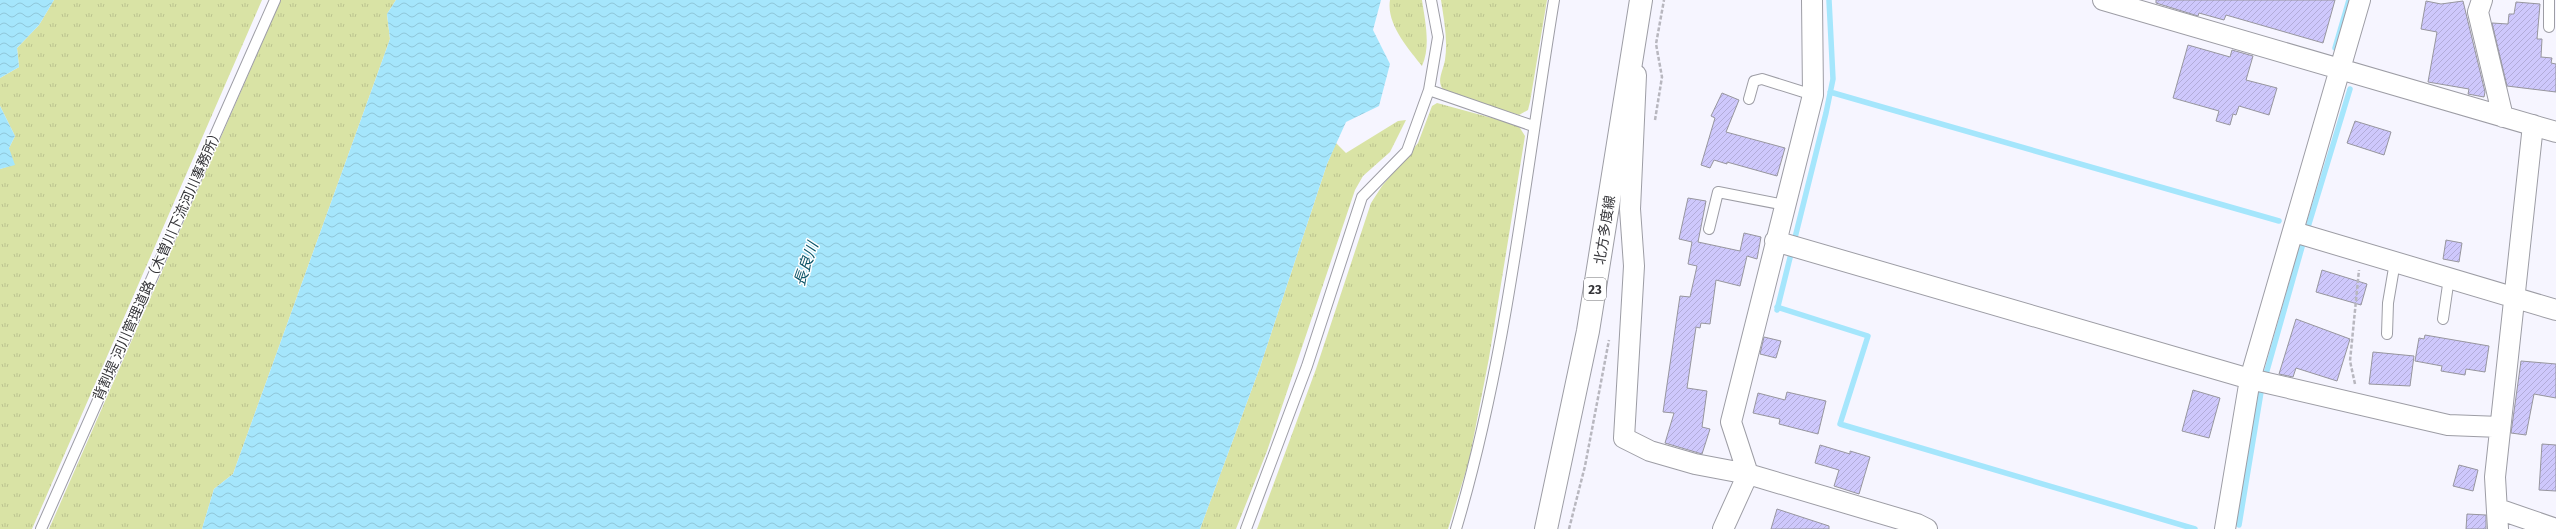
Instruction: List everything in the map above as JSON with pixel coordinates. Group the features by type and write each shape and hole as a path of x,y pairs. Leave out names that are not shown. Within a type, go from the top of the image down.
{"main road":[{"name":"北方多度線","path":"1546,529 1588,331 1641,0"}],"street":[{"path":"1722,529 1748,474 1731,422 1787,244 1785,205 1813,95 1812,0"},
{"path":"2103,0 2556,132"},
{"path":"2225,529 2250,379 2294,232 2360,0"},
{"path":"2482,0 2478,12 2503,117"},
{"path":"1634,47 1636,88 1630,209 1634,266 1624,438 1650,451 1694,464 1748,474 1916,524 1927,529"},
{"path":"2498,529 2495,476 2533,125"},
{"path":"2294,232 2556,310"},
{"path":"1787,244 2250,379 2448,425 2500,427"},
{"path":"2498,509 2556,529"}],"lane":[{"name":"背割堤 河川管理道路（木曽川下流河川事務所）","path":"41,529 275,0"},
{"path":"1246,529 1307,366 1362,197 1407,151 1429,90 1438,37 1432,0"},
{"path":"1456,529 1476,462 1497,361 1554,0"},
{"path":"2549,0 2549,27"},
{"path":"1749,99 1754,81 1762,79 1813,95"},
{"path":"1429,90 1533,126"},
{"path":"1709,229 1718,192 1785,205"},
{"path":"2388,334 2388,303 2395,262"},
{"path":"2442,319 2448,278"}],"path":[{"path":"2360,404 2350,361 2361,252"},
{"path":"1569,529 1585,466 1610,335"}],"green space":[{"path":"54,0 262,0 32,529 0,529 0,169 6,167 9,148 15,136 0,106 0,78 19,67 17,48 39,25"},
{"path":"281,0 396,0 387,14 390,39 233,474 214,489 202,529 49,529"},
{"path":"1390,0 1422,0 1427,42 1425,58 1422,66 1405,44 1395,27 1391,18"},
{"path":"1441,0 1547,0 1528,110 1519,115 1445,92 1440,84 1440,77 1445,60 1446,45"},
{"path":"1437,103 1514,124 1520,128 1525,136 1489,358 1469,461 1448,529 1257,529 1316,369 1371,203 1382,186 1418,143 1432,106"},
{"path":"1406,120 1390,152 1363,176 1355,190 1267,451 1236,529 1200,529 1260,367 1327,164 1336,143 1346,153 1398,121"}],"water":[{"path":"0,0 54,0 39,25 17,48 19,67 0,78"},
{"name":"長良川","path":"396,0 1381,0 1373,30 1390,64 1379,106 1346,122 1327,164 1260,367 1200,529 202,529 214,489 233,474 390,39 387,14"},
{"path":"0,106 15,136 9,148 15,165 0,169"}],"building":[{"path":"2156,0 2335,0 2323,43 2226,15 2224,20 2199,13 2198,16 2156,3"},
{"path":"2426,1 2441,4 2463,1 2485,92 2484,97 2468,94 2469,89 2428,82 2437,32 2421,29"},
{"path":"2516,2 2540,4 2537,39 2542,39 2541,57 2552,58 2551,63 2556,64 2556,92 2507,86 2492,23 2508,24 2509,14 2514,14"},
{"path":"2188,45 2230,57 2232,50 2253,56 2246,80 2277,88 2269,115 2239,106 2236,115 2233,114 2230,125 2216,121 2219,111 2173,98"},
{"path":"1722,93 1739,100 1726,132 1785,148 1777,176 1727,162 1727,164 1714,160 1710,168 1701,165 1715,118 1711,116"},
{"path":"2355,121 2391,132 2384,155 2347,143"},
{"path":"1688,198 1706,201 1698,242 1740,251 1744,233 1761,237 1757,259 1747,256 1740,286 1716,280 1710,324 1701,323 1700,328 1696,327 1687,388 1707,391 1702,427 1710,429 1702,454 1665,443 1674,413 1663,412 1680,296 1690,297 1697,266 1688,264 1692,242 1679,239"},
{"path":"2446,240 2462,243 2459,262 2443,259"},
{"path":"2322,270 2367,284 2361,305 2316,292"},
{"path":"2296,319 2350,339 2337,381 2296,368 2293,377 2279,374"},
{"path":"2425,335 2489,346 2485,372 2466,369 2465,375 2441,371 2442,366 2415,361 2419,338 2424,339"},
{"path":"1764,337 1781,341 1776,358 1760,354"},
{"path":"2373,352 2414,356 2410,386 2369,384"},
{"path":"2521,361 2556,364 2556,398 2534,394 2526,435 2511,433"},
{"path":"2193,390 2220,398 2209,438 2182,431"},
{"path":"1787,392 1826,401 1818,434 1779,424 1780,419 1753,413 1758,393 1785,400"},
{"path":"2542,444 2556,445 2556,491 2539,490"},
{"path":"1820,445 1850,454 1850,451 1870,457 1859,494 1834,486 1839,470 1815,463"},
{"path":"2459,465 2478,470 2473,491 2453,486"},
{"path":"1777,509 1829,526 1829,529 1771,529"},
{"path":"2467,514 2486,515 2486,529 2466,529"}],"waterway":[{"path":"1777,310 1826,113 1833,79 1829,0"},
{"path":"2335,48 2349,0"},
{"path":"2308,227 2350,89"},
{"path":"1830,92 2279,221"},
{"path":"2266,374 2302,247"},
{"path":"1777,307 1868,336 1840,424 2195,529"},
{"path":"2239,525 2261,392"}]}
